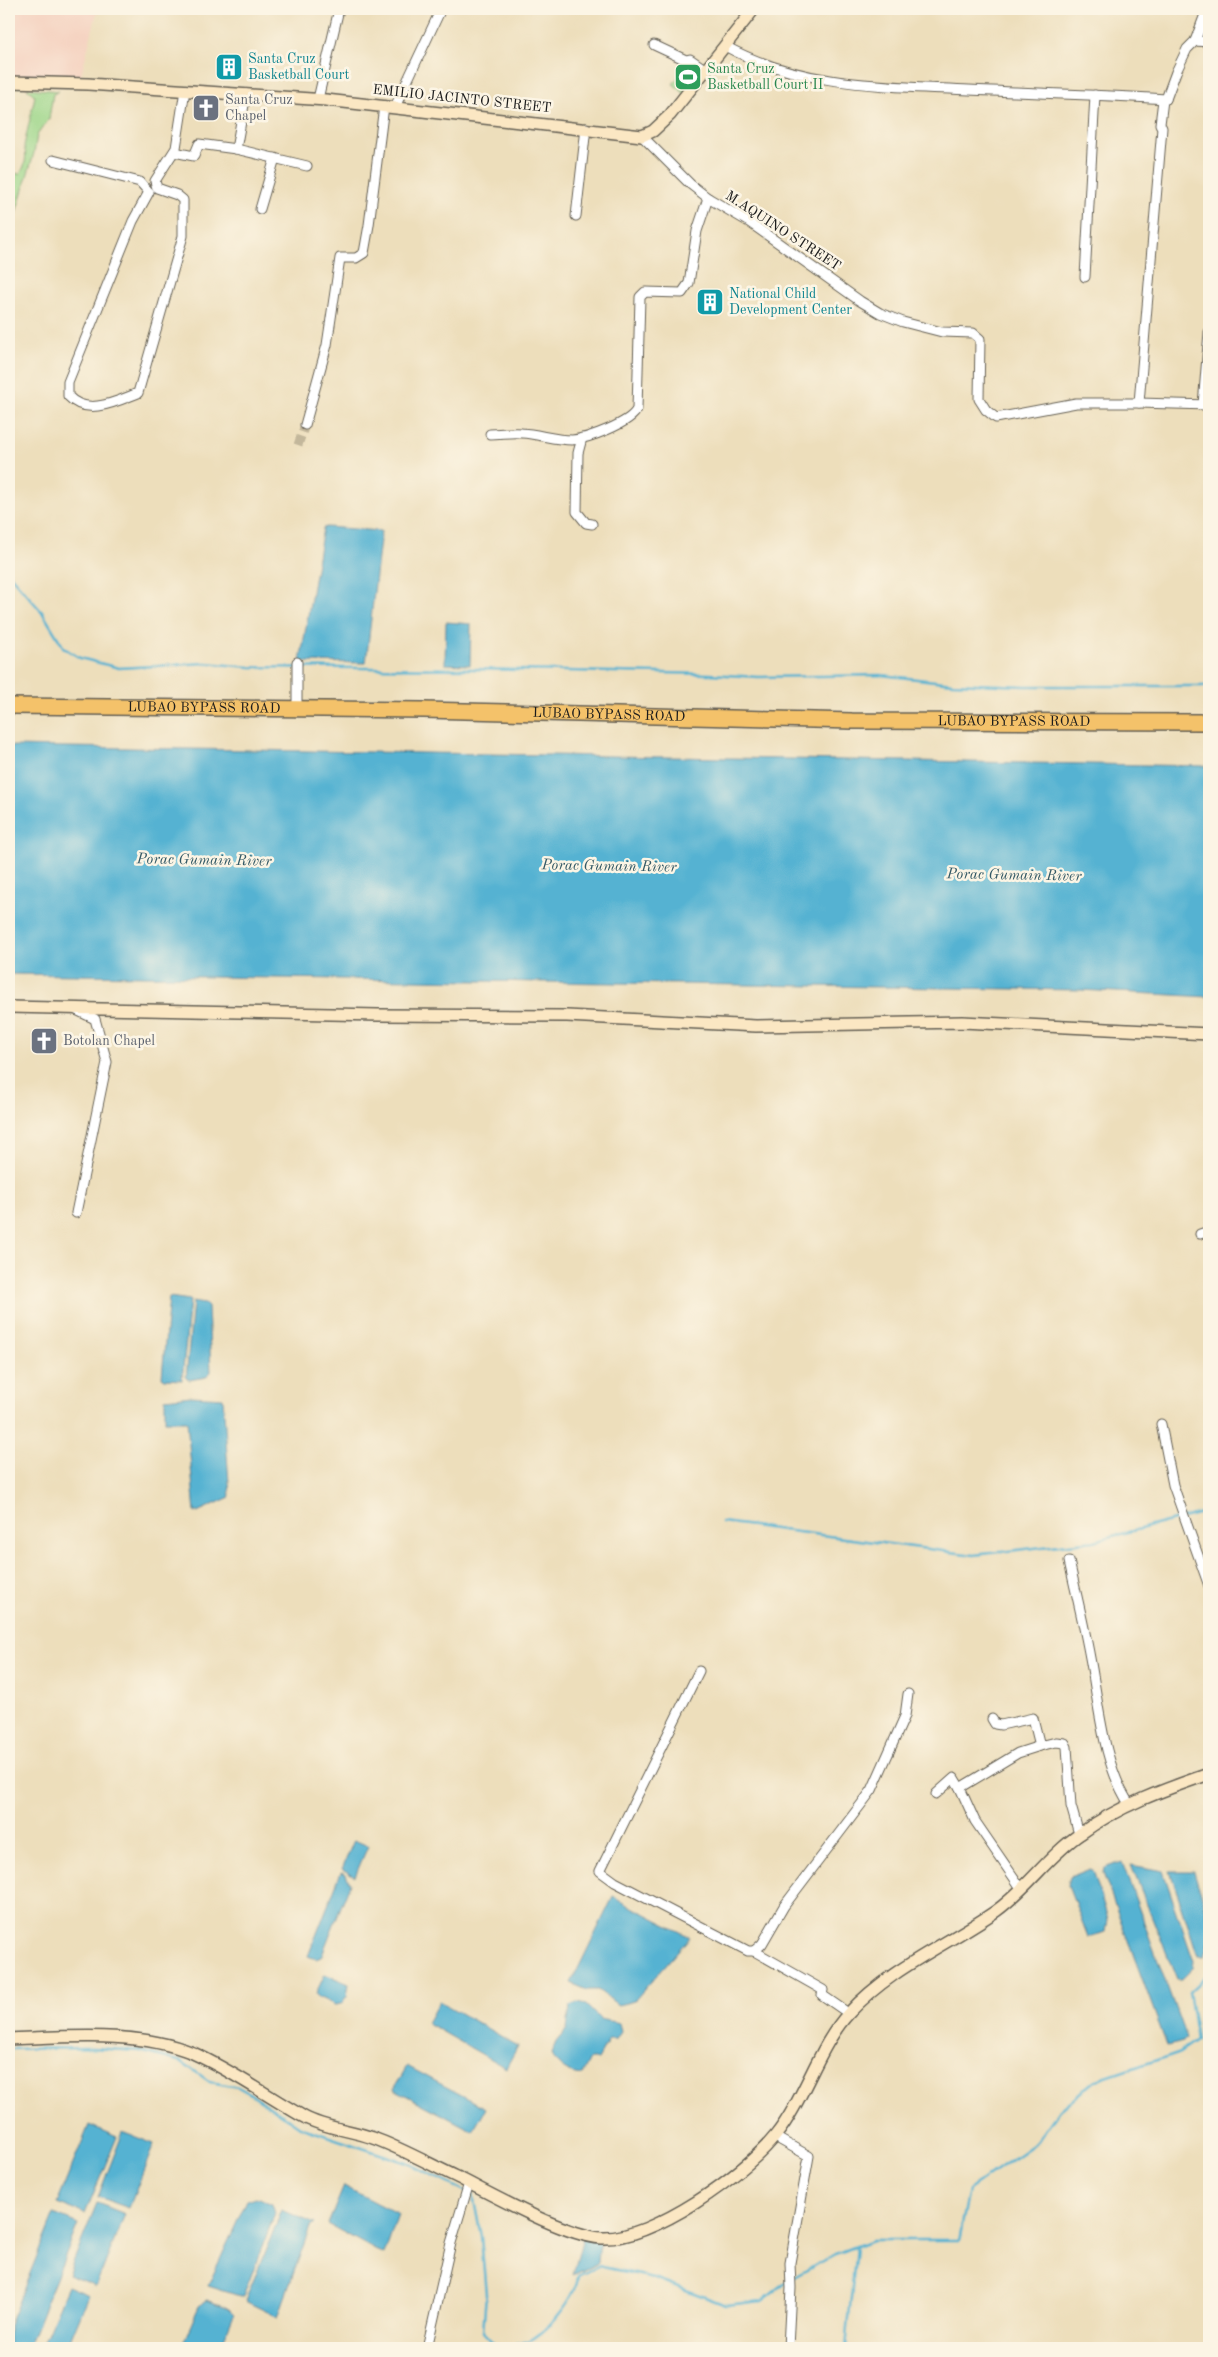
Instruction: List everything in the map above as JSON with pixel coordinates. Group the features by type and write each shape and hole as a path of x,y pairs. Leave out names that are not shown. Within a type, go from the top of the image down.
{"highway":[{"name":"LUBAO BYPASS ROAD","path":"9,706 297,708 852,721 1209,722"}],"street":[{"path":"318,99 339,9"},
{"path":"305,424 327,345 340,258 356,258 364,253 389,106 441,9"},
{"path":"642,136 653,131 670,115 754,9"},
{"path":"1139,402 1163,100 1166,99 1187,49 1195,41 1207,9"},
{"path":"1195,41 1209,42"},
{"path":"654,45 686,60 690,58 706,70"},
{"path":"725,46 764,64 837,81 900,87 1166,99"},
{"name":"EMILIO JACINTO STREET","path":"9,82 88,84 318,99 586,128 642,136"},
{"path":"53,160 140,182 149,192 133,221 68,382 68,396 72,402 96,407 104,406 138,393 183,236 183,200 177,195 157,188 155,181 174,152 185,90"},
{"path":"236,150 246,94"},
{"path":"1085,277 1094,95"},
{"path":"576,216 586,128"},
{"name":"M.AQUINO STREET","path":"642,136 690,184 708,198 749,222 860,301 880,313 924,328 942,332 969,332 977,336 980,339 979,399 986,410 996,418 1076,403 1139,402 1206,405"},
{"path":"174,152 194,156 199,144 236,150 307,166"},
{"path":"260,209 275,158"},
{"path":"145,187 157,184"},
{"path":"490,434 521,433 571,440 582,438 623,422 635,414 637,409 640,297 645,292 682,293 686,290 690,282 697,231 708,198"},
{"path":"1206,405 1209,332"},
{"path":"582,438 578,453 577,512 586,523 592,524"},
{"path":"297,708 298,666"},
{"path":"9,1007 69,1006 378,1015 567,1016 756,1026 962,1022 1209,1034"},
{"path":"69,1006 95,1019 107,1062 76,1213"},
{"path":"1200,1234 1209,1231"},
{"path":"1161,1424 1173,1485 1209,1586"},
{"path":"1069,1561 1090,1655 1105,1739 1121,1792 1130,1805"},
{"path":"699,1671 600,1871 624,1887 748,1951 754,1952 823,1990 822,1994 848,2013"},
{"path":"754,1952 762,1944 784,1906 872,1790 905,1716 908,1694"},
{"path":"992,1719 995,1724 1002,1725 1033,1718 1040,1746"},
{"path":"960,1788 1018,1753 1062,1742 1067,1747 1071,1806 1076,1831 1079,1834"},
{"path":"9,2039 91,2036 156,2042 190,2052 233,2073 307,2119 375,2139 555,2224 600,2238 623,2237 667,2219 697,2202 722,2184 775,2137 848,2013 894,1975 998,1909 1079,1834 1130,1805 1174,1786 1209,1774"},
{"path":"936,1794 954,1778 975,1821 1021,1888"},
{"path":"775,2137 809,2156 790,2263 791,2288 788,2348"},
{"path":"427,2348 451,2243 469,2183"}],"shaded area":[{"path":"9,9 98,9 80,79 9,77"}],"green space":[{"name":"Santa Cruz Basketball Court II","path":"691,60 704,70 685,94 673,84"},
{"path":"27,88 59,91 53,94 49,119 37,135 34,153 9,236 9,172 19,174 24,165 26,157 24,146 35,96"}],"water":[{"path":"323,528 381,531 366,663 300,662"},
{"path":"446,622 471,624 470,665 445,664"},
{"name":"Porac Gumain River","path":"9,746 1209,766 1209,997 1080,990 9,974"},
{"path":"169,1297 190,1300 182,1380 165,1379 162,1377"},
{"path":"193,1302 205,1304 208,1307 211,1372 206,1377 189,1380 186,1378"},
{"path":"191,1396 223,1398 230,1497 195,1513 187,1421 165,1421 165,1399"},
{"path":"354,1840 368,1846 355,1876 342,1869"},
{"path":"1122,1862 1186,2038 1183,2042 1167,2046 1103,1873 1104,1868"},
{"path":"1131,1865 1163,1871 1194,1962 1193,1968 1182,1979 1177,1979"},
{"path":"1090,1869 1093,1870 1108,1919 1106,1932 1088,1937 1068,1885 1070,1877"},
{"path":"1170,1871 1194,1871 1209,1925 1208,1947 1204,1956 1198,1956"},
{"path":"341,1872 346,1874 350,1884 321,1957 316,1959 308,1956"},
{"path":"613,1897 690,1937 634,2001 618,2005 598,1990 587,1990 571,1983"},
{"path":"325,1974 349,1984 347,1996 341,2004 335,2005 318,1997 316,1993"},
{"path":"439,2001 518,2046 506,2068 427,2023"},
{"path":"577,2003 586,2005 600,2019 619,2023 621,2032 616,2039 609,2039 598,2059 590,2059 582,2075 564,2069 551,2054 556,2042 567,2029 570,2006"},
{"path":"407,2066 486,2108 473,2131 394,2089"},
{"path":"89,2125 117,2137 85,2214 57,2203"},
{"path":"123,2132 154,2144 129,2208 98,2197"},
{"path":"344,2186 398,2214 384,2255 328,2224"},
{"path":"256,2197 272,2204 275,2213 243,2297 208,2286 247,2200"},
{"path":"97,2203 125,2214 96,2286 68,2275"},
{"path":"282,2210 315,2224 310,2227 278,2317 245,2301"},
{"path":"54,2214 78,2224 28,2348 9,2348 9,2325"},
{"path":"583,2237 600,2241 598,2263 573,2275"},
{"path":"68,2286 89,2295 67,2348 41,2348"},
{"path":"207,2300 227,2307 234,2314 220,2348 181,2348 199,2306"}],"waterway":[{"path":"9,574 42,612 64,648 80,658 119,668 206,663 250,667 471,669 710,674 758,677 881,675 953,683 1025,686 1209,686"},
{"path":"722,1522 974,1555 1094,1541 1209,1511"},
{"path":"794,2277 836,2254 872,2240 959,2240 969,2190 1037,2142 1059,2110 1094,2081 1178,2053 1197,2040 1189,1992 1209,1973"},
{"path":"9,2049 92,2048 140,2051 182,2062 210,2082 238,2087 300,2127 407,2163 473,2195 481,2237 486,2294 483,2332 498,2348"},
{"path":"846,2348 856,2247"},
{"path":"504,2348 527,2341 541,2333 568,2302 577,2284 578,2276 598,2266 654,2278 726,2305 762,2301 787,2282"}],"tunnel":[{"path":"298,445 305,425"}],"place":[{"name":"Santa Cruz Basketball Court","path":"229,67"},
{"name":"Santa Cruz Basketball Court II","path":"688,77"},
{"name":"Santa Cruz Chapel","path":"206,108"},
{"name":"National Child Development Center","path":"710,302"},
{"name":"Botolan Chapel","path":"44,1041"}]}
